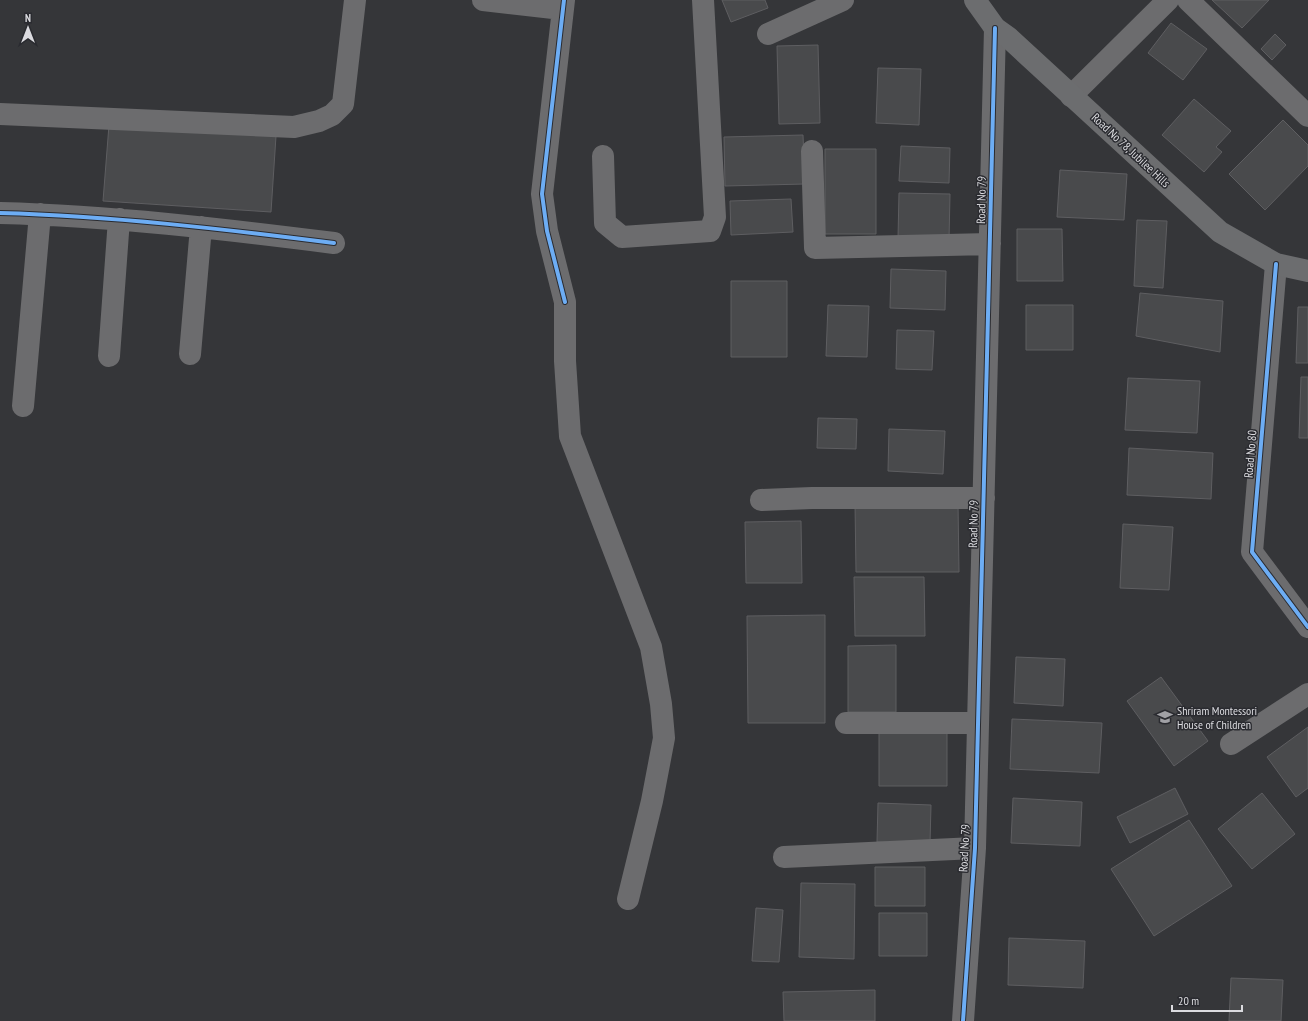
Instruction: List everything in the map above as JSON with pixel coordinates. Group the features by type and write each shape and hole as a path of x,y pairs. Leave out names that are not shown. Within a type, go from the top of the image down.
{"main road":[{"name":"Road No 78, Jubilee Hills","path":"975,0 995,28 1008,38 1220,232 1276,264 1308,271"}],"street":[{"path":"0,114 294,127 318,121 332,115 343,104 355,0"},
{"path":"483,0 563,5 542,194 547,231 565,302 565,361 570,436 651,647 661,704 664,738 652,801 628,899"},
{"path":"603,156 605,223 622,237 710,231 714,217 703,0"},
{"path":"768,34 843,0"},
{"path":"1071,96 1168,0"},
{"path":"1188,0 1308,116"},
{"name":"Road No 79","path":"963,1021 975,848 995,28"},
{"path":"812,151 815,248 990,244"},
{"path":"0,213 119,219 334,243"},
{"path":"23,406 40,214"},
{"path":"109,356 119,219"},
{"path":"190,354 201,227"},
{"name":"Road No 80","path":"1276,264 1252,552 1308,626"},
{"path":"761,500 812,498 984,498"},
{"path":"1231,744 1308,694"},
{"path":"846,723 978,723"},
{"path":"784,857 975,848"}],"building":[{"path":"722,0 765,0 768,8 731,22"},
{"path":"1212,0 1269,0 1242,28"},
{"path":"1171,23 1207,49 1183,80 1148,53"},
{"path":"1275,34 1286,45 1272,60 1261,49"},
{"path":"818,45 820,123 779,124 777,46"},
{"path":"878,68 921,69 919,125 876,123"},
{"path":"1194,99 1231,131 1216,147 1222,152 1204,172 1162,135"},
{"path":"1283,120 1308,145 1308,166 1265,210 1229,174"},
{"path":"109,125 276,136 271,212 103,201"},
{"path":"803,135 805,184 725,186 724,137"},
{"path":"901,146 950,148 949,183 899,181"},
{"path":"825,149 876,149 876,234 825,234"},
{"path":"1060,170 1127,174 1124,220 1057,217"},
{"path":"899,193 950,194 949,240 898,238"},
{"path":"791,199 793,232 731,235 730,201"},
{"path":"1137,220 1167,221 1163,288 1134,286"},
{"path":"1017,229 1062,229 1063,281 1017,281"},
{"path":"891,269 946,271 945,310 890,308"},
{"path":"731,281 787,281 787,357 731,357"},
{"path":"1140,293 1223,301 1220,352 1136,336"},
{"path":"828,305 869,306 867,357 826,356"},
{"path":"1026,305 1073,305 1073,350 1026,350"},
{"path":"1298,307 1308,307 1308,363 1296,363"},
{"path":"897,330 934,331 932,370 896,369"},
{"path":"1301,377 1308,377 1308,438 1299,438"},
{"path":"1128,378 1200,381 1197,433 1125,430"},
{"path":"818,418 857,419 856,449 817,448"},
{"path":"889,429 945,431 943,474 888,471"},
{"path":"1129,448 1213,453 1211,499 1127,495"},
{"path":"855,503 958,503 959,572 856,572"},
{"path":"801,521 802,583 746,583 745,522"},
{"path":"1123,524 1173,527 1169,590 1120,588"},
{"path":"854,577 924,577 925,636 855,636"},
{"path":"825,615 825,723 748,723 747,616"},
{"path":"896,645 896,712 848,712 848,646"},
{"path":"1016,657 1065,659 1063,706 1014,703"},
{"path":"1161,677 1208,741 1174,766 1127,701"},
{"path":"1012,719 1102,723 1099,773 1010,769"},
{"path":"1308,727 1308,788 1296,797 1267,757"},
{"path":"879,733 947,733 947,786 879,786"},
{"path":"1175,788 1188,814 1130,843 1117,817"},
{"path":"1262,793 1295,834 1252,869 1218,829"},
{"path":"1013,798 1082,802 1080,846 1011,843"},
{"path":"878,803 931,805 930,843 877,842"},
{"path":"1189,820 1232,886 1154,936 1111,869"},
{"path":"875,867 925,867 925,906 875,906"},
{"path":"801,883 855,884 854,959 799,957"},
{"path":"756,908 783,910 779,962 752,961"},
{"path":"879,913 927,913 927,956 879,956"},
{"path":"1009,938 1085,941 1083,988 1008,985"},
{"path":"1231,978 1283,980 1281,1021 1229,1021"},
{"path":"875,990 875,1021 784,1021 783,992"}],"cycle path":[{"path":"564,0 542,194 547,231 565,302"},
{"path":"963,1021 975,848 995,28"},
{"path":"0,213 126,220 334,243"},
{"path":"1276,264 1252,552 1308,627"}],"place":[{"name":"Shriram Montessori House of Children","path":"1165,717"}]}
